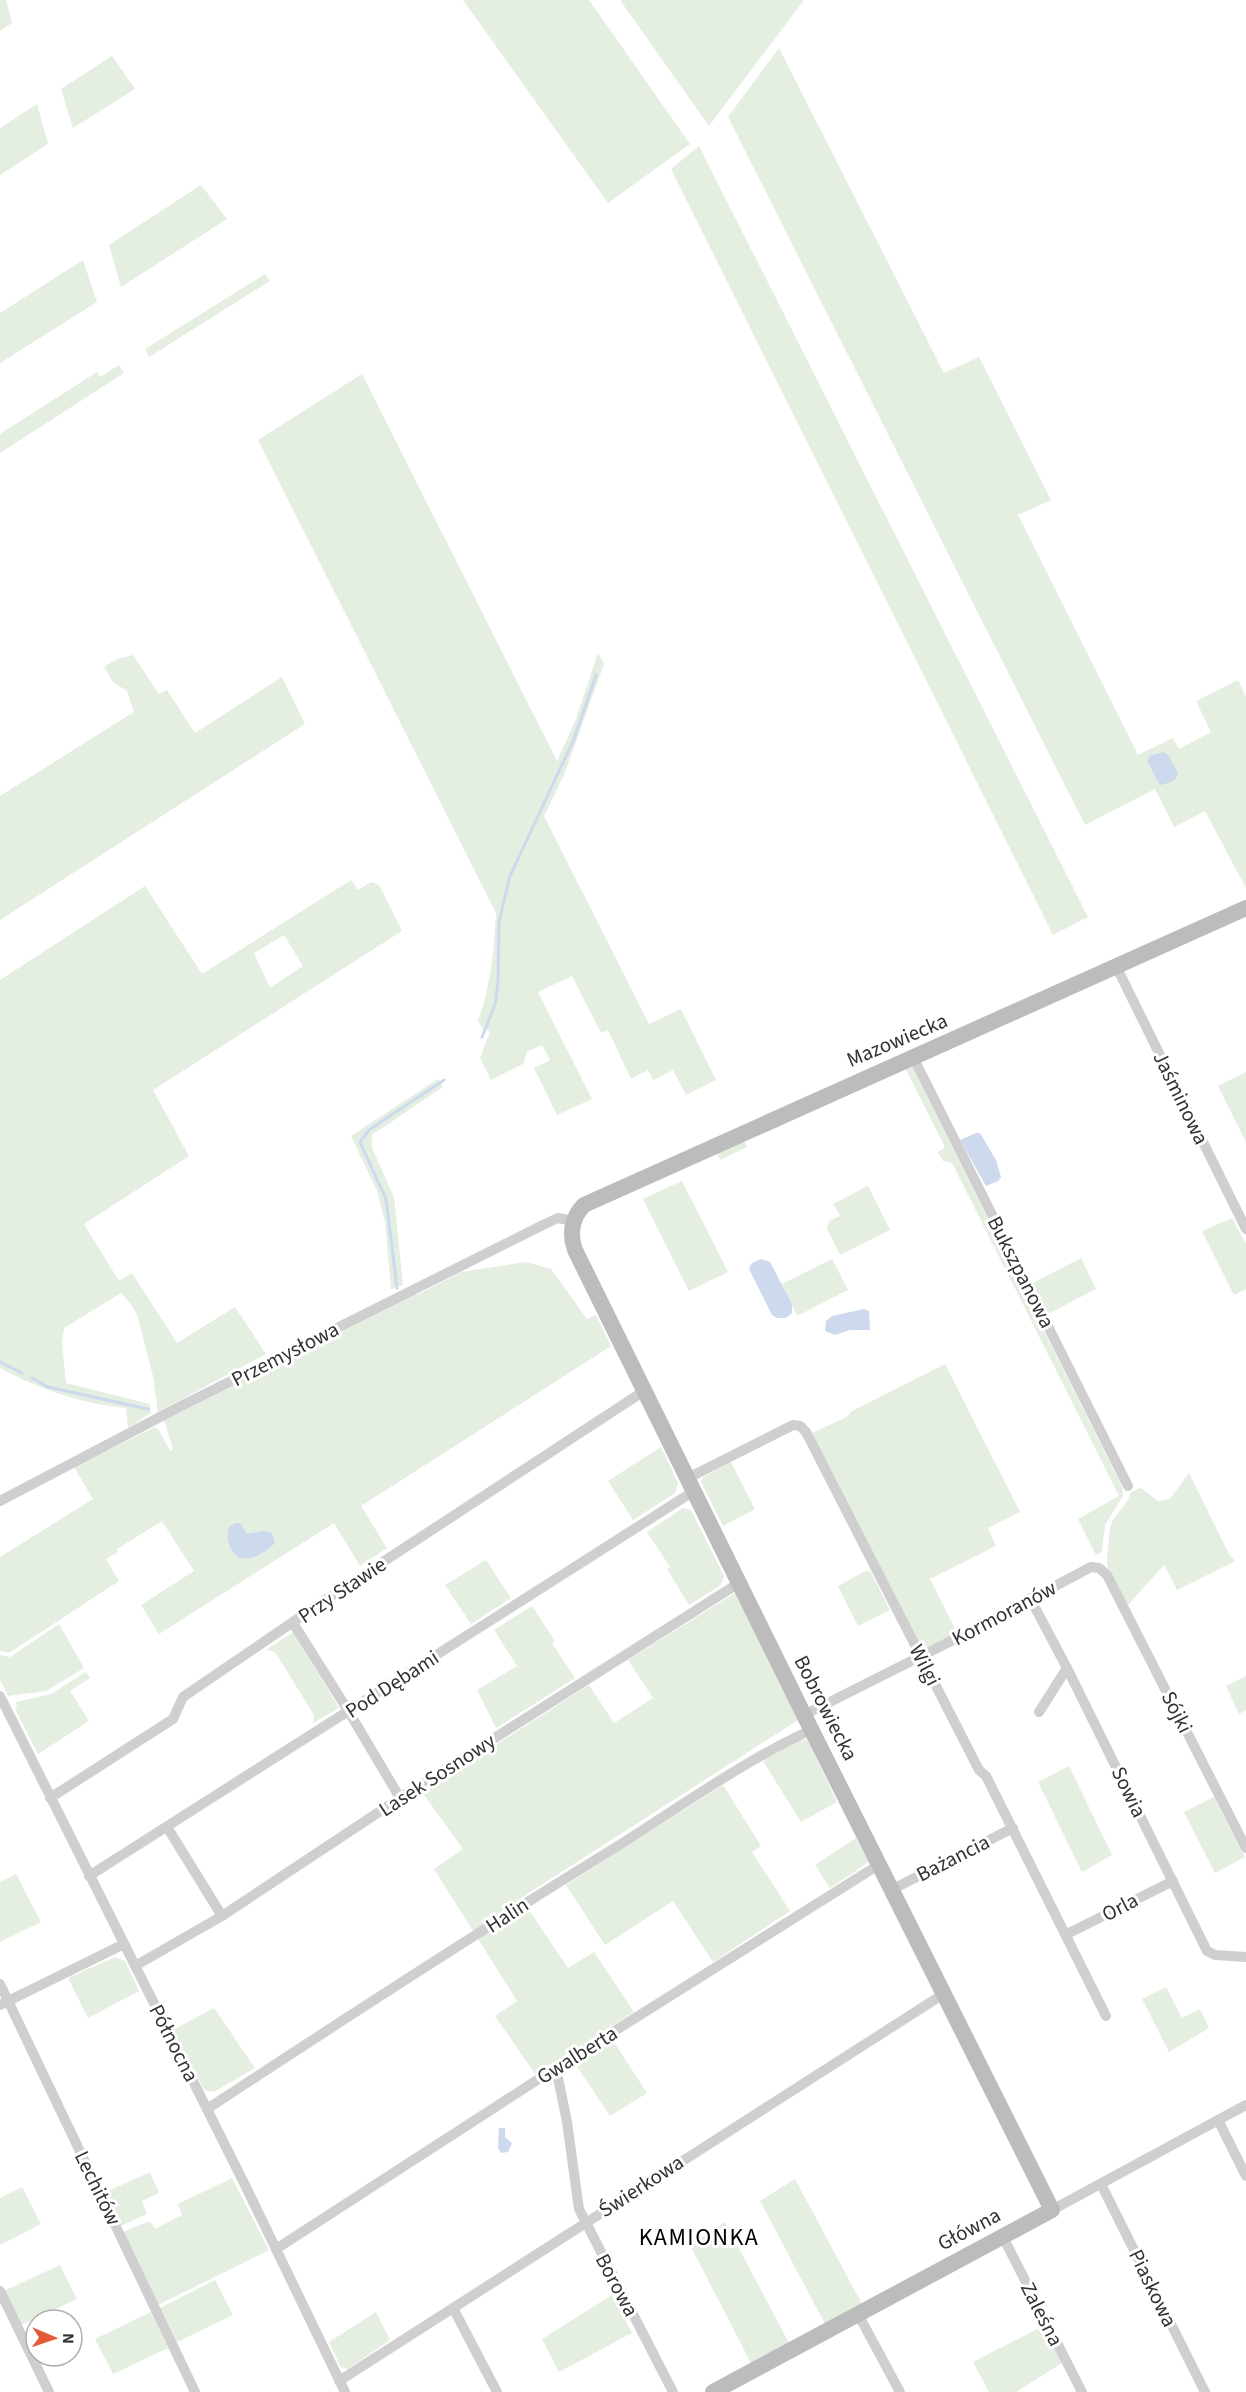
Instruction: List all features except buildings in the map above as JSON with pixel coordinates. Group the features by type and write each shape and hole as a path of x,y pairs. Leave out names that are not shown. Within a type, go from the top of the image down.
{"street":[{"name":"Mazowiecka","path":"574,1221 584,1206 1246,908"},
{"name":"Jaśminowa","path":"1116,966 1246,1229"},
{"name":"Bukszpanowa","path":"913,1057 1128,1486"},
{"name":"Przemysłowa","path":"0,1501 181,1406 534,1229 558,1218 574,1221"},
{"name":"Bobrowiecka","path":"574,1221 572,1238 575,1250 808,1723 1052,2210"},
{"name":"Przy Stawie","path":"50,1798 173,1719 183,1697 644,1391"},
{"name":"Wilgi","path":"691,1485 793,1425 800,1426 806,1432 979,1770 986,1776 1013,1828 1106,2016"},
{"name":"Pod Dębami","path":"89,1876 349,1712 691,1485"},
{"name":"Kormoranów","path":"808,1723 920,1656 1091,1567 1099,1568 1107,1575"},
{"name":"Sójki","path":"1107,1575 1246,1848"},
{"name":"Lasek Sosnowy","path":"135,1966 222,1916 400,1798 739,1583"},
{"name":"Sowia","path":"1030,1598 1207,1951 1215,1955 1246,1957"},
{"path":"292,1623 400,1798"},
{"path":"1038,1712 1067,1668"},
{"name":"Północna","path":"0,1696 207,2109 345,2392"},
{"name":"Halin","path":"207,2109 535,1897 791,1739 808,1723"},
{"path":"167,1827 222,1916"},
{"name":"Bażancia","path":"893,1889 1013,1828"},
{"name":"Gwalberta","path":"276,2249 551,2071 880,1864"},
{"name":"Orla","path":"1067,1934 1173,1881"},
{"path":"4,2003 124,1944"},
{"name":"Lechitów","path":"0,1984 4,2003 195,2392"},
{"name":"Świerkowa","path":"339,2380 945,1993"},
{"name":"Borowa","path":"551,2071 558,2078 579,2209 584,2223 673,2392"},
{"name":"Główna","path":"712,2392 1246,2105"},
{"path":"1218,2120 1246,2176"},
{"name":"Piaskowa","path":"1101,2184 1205,2392"},
{"name":"Zaleśna","path":"1002,2237 1082,2392"},
{"path":"0,2291 48,2392"},
{"path":"453,2308 497,2392"},
{"path":"858,2314 900,2392"}],"shaded area":[{"path":"0,0 6,0 12,23 0,31"},
{"path":"463,0 589,0 690,144 608,203"},
{"path":"620,0 804,0 709,126"},
{"path":"779,48 944,373 979,357 1051,500 1018,515 1138,755 1173,738 1179,749 1211,732 1196,701 1238,680 1246,697 1246,888 1205,811 1174,827 1155,789 1085,825 728,117"},
{"path":"112,56 135,89 73,128 61,89"},
{"path":"37,104 48,144 0,175 0,128"},
{"path":"699,146 1088,917 1053,935 671,169"},
{"path":"201,185 227,219 121,287 109,245"},
{"path":"83,260 97,302 0,363 0,313"},
{"path":"265,274 270,281 149,357 145,349"},
{"path":"119,365 124,373 0,453 0,434 97,372 100,377"},
{"path":"362,374 557,761 576,719 598,653 604,664 564,775 544,816 649,1024 681,1009 716,1080 686,1095 673,1070 653,1080 648,1070 631,1079 608,1030 601,1033 572,976 538,992 592,1099 557,1115 534,1068 550,1060 542,1045 527,1052 523,1064 491,1080 480,1058 490,1032 482,1028 478,1021 491,968 496,913 258,440"},
{"path":"133,655 159,694 167,690 195,733 282,677 305,724 0,920 0,796 134,712 127,691 113,682 104,667 117,659"},
{"path":"351,880 358,890 371,882 379,885 402,931 153,1090 189,1156 84,1224 119,1281 132,1273 177,1343 235,1307 266,1354 158,1412 153,1376 137,1315 121,1293 64,1328 62,1342 66,1383 150,1404 151,1413 128,1428 126,1408 93,1403 61,1394 30,1383 0,1368 0,980 145,886 202,974","holes":["284,935 303,966 270,988 254,953"]},
{"path":"911,1065 1122,1487 1123,1496 1105,1525 1102,1552 1096,1555 1078,1519 1119,1496 952,1163 943,1161 938,1152 945,1147 905,1068"},
{"path":"1246,1072 1246,1142 1218,1086"},
{"path":"438,1079 443,1087 372,1135 372,1148 394,1197 403,1285 391,1289 385,1222 377,1191 351,1136"},
{"path":"744,1141 747,1147 720,1160 717,1153"},
{"path":"682,1181 728,1272 689,1291 643,1199"},
{"path":"868,1186 890,1230 840,1255 827,1229 829,1221 840,1216 833,1204"},
{"path":"1232,1218 1246,1244 1246,1289 1234,1295 1202,1231"},
{"path":"1081,1258 1096,1289 1046,1315 1031,1284"},
{"path":"832,1259 848,1290 797,1316 782,1284"},
{"path":"526,1262 551,1269 587,1319 596,1315 611,1346 361,1506 387,1548 360,1566 334,1523 159,1634 141,1605 194,1571 162,1521 117,1549 118,1552 106,1559 119,1581 9,1653 0,1651 0,1557 93,1499 74,1467 155,1427 159,1430 170,1451 173,1449 164,1420 415,1291 417,1295 461,1272"},
{"path":"945,1364 1020,1512 988,1528 996,1546 930,1579 957,1633 920,1652 810,1434 847,1417 852,1411"},
{"path":"661,1447 678,1483 675,1493 633,1520 608,1481"},
{"path":"731,1462 755,1509 723,1526 701,1482 703,1477"},
{"path":"1189,1473 1229,1554 1235,1561 1177,1590 1164,1565 1126,1607 1108,1572 1107,1556 1113,1520 1128,1500 1131,1492 1141,1488 1158,1501 1170,1499"},
{"path":"683,1508 691,1510 724,1576 721,1585 689,1605 667,1569 670,1567 647,1532"},
{"path":"486,1560 511,1598 471,1624 445,1585"},
{"path":"867,1570 871,1572 890,1610 858,1626 838,1586"},
{"path":"735,1593 798,1720 521,1898 568,1968 594,1952 634,2012 535,2074 495,2016 517,2001 434,1869 463,1849 422,1792 589,1685 614,1723 653,1698 628,1660"},
{"path":"532,1606 555,1641 552,1643 575,1678 496,1728 477,1690 517,1666 494,1630"},
{"path":"59,1624 84,1668 46,1691 8,1696 0,1680 0,1655 10,1657"},
{"path":"293,1632 339,1708 313,1723 314,1715 275,1652 266,1650"},
{"path":"86,1672 90,1678 70,1691 89,1721 38,1754 15,1709 16,1702 51,1694"},
{"path":"1246,1676 1246,1710 1239,1714 1226,1686"},
{"path":"807,1739 837,1802 801,1822 763,1761 794,1742"},
{"path":"1069,1766 1112,1855 1082,1872 1038,1782"},
{"path":"723,1785 761,1846 752,1852 790,1911 713,1962 673,1901 605,1945 566,1885"},
{"path":"1214,1797 1245,1857 1215,1873 1184,1812"},
{"path":"856,1838 869,1862 830,1888 815,1865"},
{"path":"16,1874 41,1922 0,1942 0,1882"},
{"path":"115,1957 125,1961 139,1991 88,2018 68,1978"},
{"path":"1166,1987 1182,2018 1200,2009 1209,2028 1169,2052 1142,1999"},
{"path":"214,2008 255,2068 214,2092 204,2090 173,2030"},
{"path":"612,2039 647,2093 610,2116 574,2062"},
{"path":"150,2172 159,2193 142,2201 147,2214 120,2226 104,2193"},
{"path":"232,2178 269,2250 158,2305 123,2232 150,2221 155,2229 182,2215 178,2204"},
{"path":"795,2179 862,2304 825,2324 760,2201"},
{"path":"22,2187 41,2224 0,2245 0,2198"},
{"path":"725,2222 789,2343 751,2363 690,2245"},
{"path":"60,2265 77,2299 58,2308 24,2308 24,2324 21,2325 4,2291"},
{"path":"215,2280 233,2315 177,2342 160,2308"},
{"path":"612,2295 632,2333 559,2372 542,2339"},
{"path":"151,2312 168,2348 113,2374 95,2339"},
{"path":"376,2312 390,2340 348,2369 341,2367 329,2342"},
{"path":"1043,2326 1062,2363 1016,2392 989,2392 973,2362"}],"water":[{"path":"1163,752 1168,755 1178,773 1169,783 1160,785 1147,761 1150,756"},
{"path":"980,1133 996,1160 1001,1177 998,1181 986,1186 960,1140"},
{"path":"761,1259 770,1262 792,1304 792,1313 786,1318 777,1318 772,1315 749,1269 752,1263"},
{"path":"864,1309 869,1311 870,1330 850,1330 835,1335 825,1331 826,1321 832,1316"},
{"path":"240,1523 247,1534 263,1531 272,1533 275,1543 264,1552 251,1558 239,1557 234,1554 228,1539 229,1527"},
{"path":"499,2128 505,2128 505,2137 512,2143 508,2152 501,2153 498,2148"}],"waterway":[{"path":"482,1037 495,1005 498,982 499,922 510,876 574,739 596,675"},
{"path":"397,1288 386,1199 360,1142 369,1130 444,1080"},
{"path":"0,1362 22,1373"},
{"path":"32,1378 48,1387 148,1409"}],"district":[{"name":"KAMIONKA","path":"699,2237"}]}
